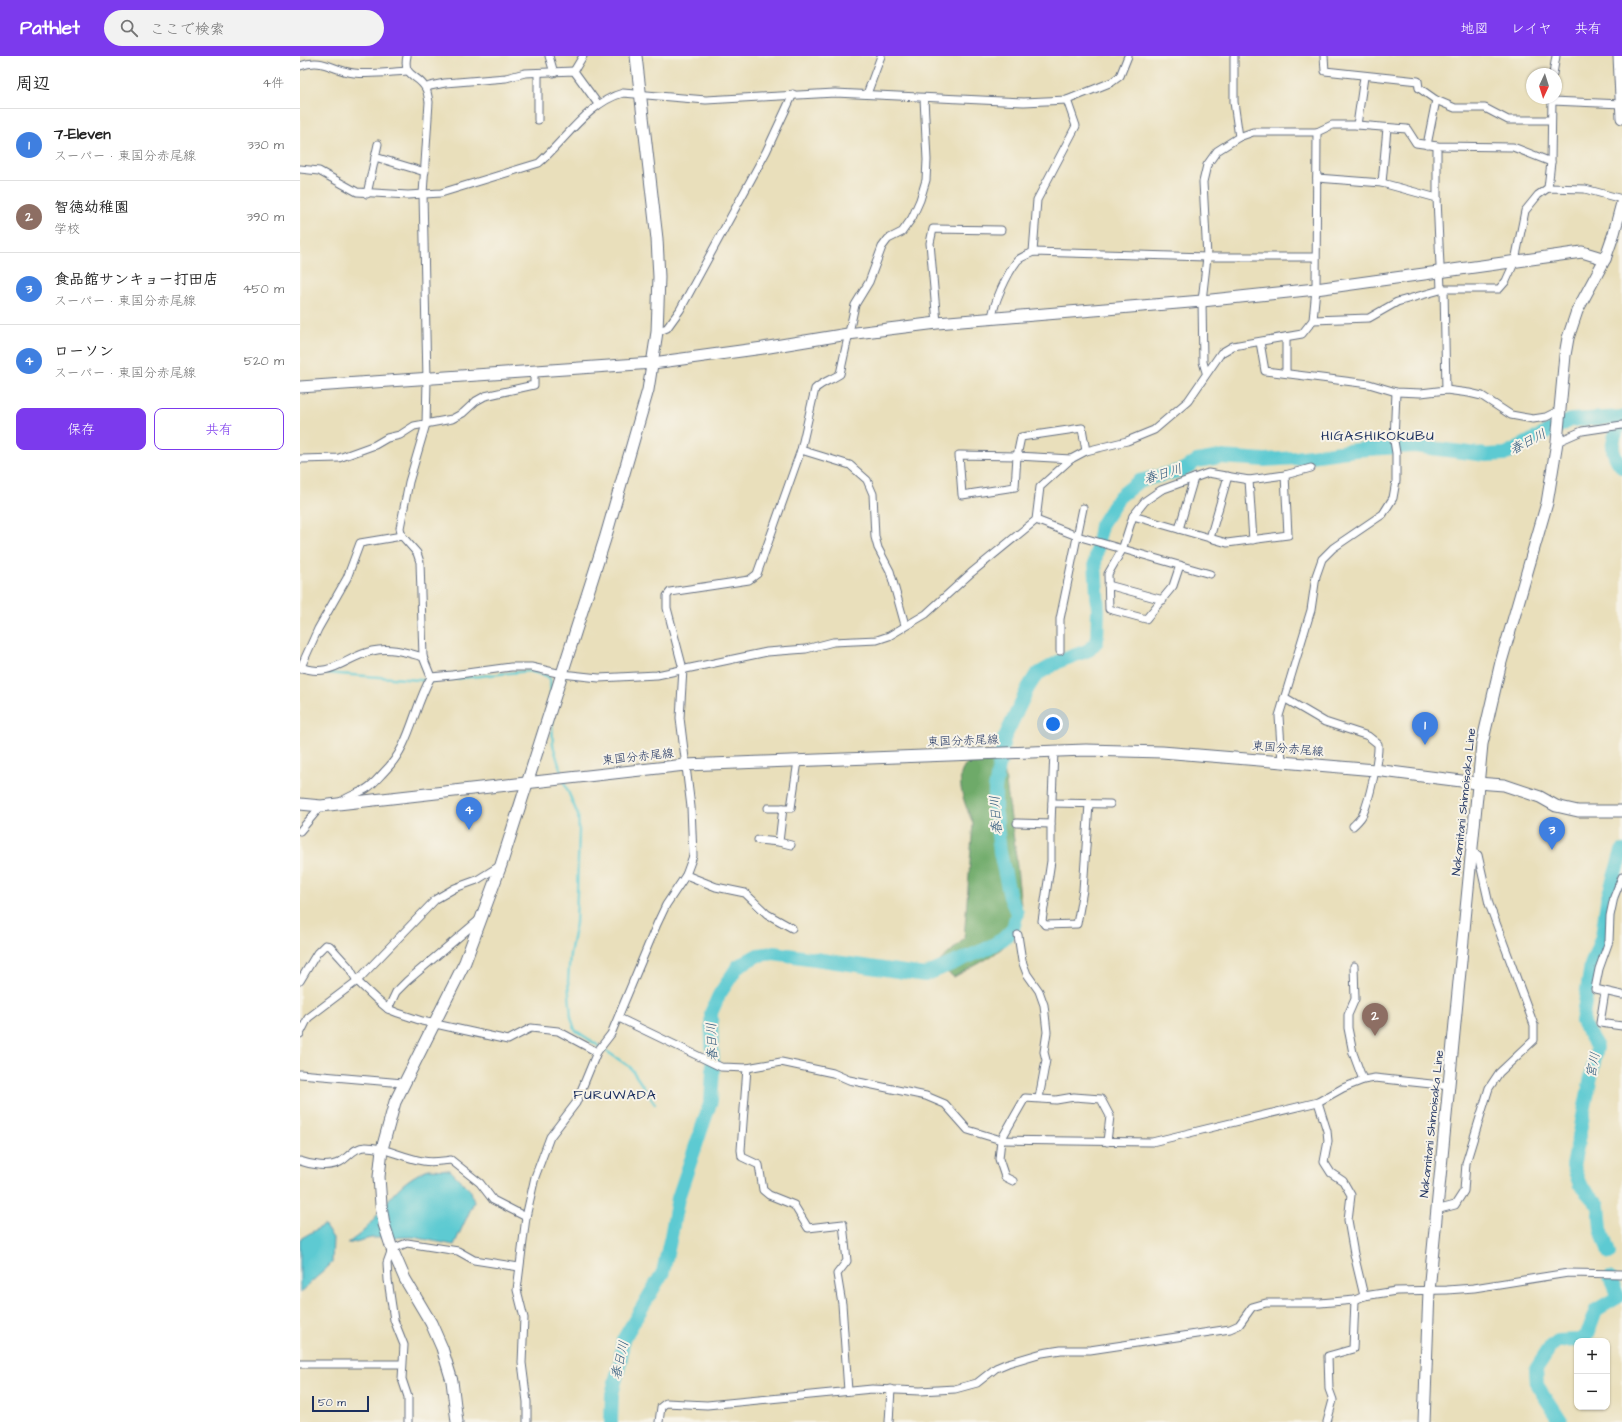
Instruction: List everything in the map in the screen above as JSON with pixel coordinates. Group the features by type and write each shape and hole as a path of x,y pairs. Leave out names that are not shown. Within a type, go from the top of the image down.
{"street":[{"path":"407,56 405,64 407,71 426,88 429,102 423,194 427,380 426,424 402,512 400,528 402,536 417,553 420,562 423,657 431,677"},
{"path":"549,56 554,73"},
{"path":"574,71 583,56"},
{"path":"457,1422 452,1381 442,1348 431,1323 405,1279 392,1249 384,1224 380,1205 379,1177 382,1149 395,1102 403,1083 435,1024 465,962 501,865 605,539 648,390 657,332 659,277 658,239 636,56"},
{"path":"867,94 881,56"},
{"path":"300,169 319,171 341,186 367,194 441,193 539,163 598,104 609,97 622,93 706,100 793,94 867,94 1024,102 1067,100 1112,82 1120,76 1128,56"},
{"path":"1234,56 1234,102 1239,137"},
{"path":"1324,56 1325,71 1342,72 1364,77 1418,81 1419,88 1436,100 1455,108 1485,108 1508,120 1551,120"},
{"path":"1554,68 1556,56"},
{"path":"1619,56 1622,118"},
{"path":"300,66 317,62 330,65 342,71 356,73 407,71"},
{"path":"426,88 445,83 506,78 525,73 538,74 574,71"},
{"path":"574,71 598,104"},
{"path":"538,74 538,120"},
{"path":"1357,125 1364,77"},
{"path":"657,332 667,328 680,310 766,152 793,94"},
{"path":"527,1422 527,1402 522,1363 524,1318 517,1290 526,1217 535,1177 550,1137 576,1103 597,1052 611,1034 619,1018 656,924 666,905 686,875 693,856 691,808 680,718 683,669 667,608 667,596 670,592 753,578 757,574 801,450 815,389 820,384 833,379 840,374 855,305 869,282 882,248 888,239 902,232 912,218 920,200 926,180 927,160 924,98"},
{"path":"1033,252 1037,200 1076,126 1067,100"},
{"path":"1427,144 1436,100"},
{"path":"1562,101 1622,104"},
{"path":"1548,188 1551,162 1552,104"},
{"path":"1206,372 1203,362 1202,301 1206,257 1204,174 1207,165 1217,152 1239,137 1253,132 1317,132 1332,125 1357,125 1407,129 1416,143 1438,146 1513,147 1551,162"},
{"path":"1382,183 1387,128"},
{"path":"431,677 511,666 531,667 562,674 599,678 656,675 767,652 806,650 833,642 877,640 889,636 905,625 926,614 971,573 1036,520 1040,487 1071,459 1086,451 1127,442 1154,430 1188,401 1206,372 1221,353 1227,349 1233,346 1302,334 1313,320 1316,289 1315,257 1317,132"},
{"path":"367,194 378,144"},
{"path":"1438,146 1437,198 1443,289 1446,390"},
{"path":"375,157 425,172"},
{"path":"1316,178 1382,183 1437,198"},
{"path":"1313,320 1369,318 1397,302 1443,289 1499,288 1506,281 1515,261 1525,211 1538,195 1548,188 1585,189 1622,199"},
{"name":"Nakamitani Shimoisaka Line","path":"1424,1422 1429,1291 1436,1210 1450,1086 1477,783 1482,744 1489,707 1547,503 1557,439 1564,355 1568,338 1577,311 1605,259 1622,203"},
{"path":"937,323 930,243 933,229 1001,230"},
{"path":"992,319 993,312 1001,292 1018,260 1033,252 1206,257 1315,257"},
{"path":"300,387 427,380 653,363 763,348 848,334 937,323 1202,301 1316,289 1582,252 1605,259"},
{"path":"1286,337 1286,373"},
{"path":"1260,342 1266,371 1369,384 1396,392 1421,393 1446,390 1482,396 1511,415 1533,419 1546,417 1559,412"},
{"path":"300,459 339,458 374,446 387,438 400,435 414,426 452,419 463,413 476,401 485,396 534,385 534,372"},
{"path":"1282,762 1279,716 1311,610 1316,576 1322,559 1333,548 1382,514 1393,498 1396,481 1396,453 1394,441 1396,392"},
{"path":"1557,439 1582,431 1622,425"},
{"path":"1071,459 1017,456 959,455 962,494 1015,487 1017,456 1021,437 1082,428 1086,451"},
{"path":"801,450 850,465 867,480 874,494 875,537 878,548 890,571 905,625"},
{"path":"1180,565 1173,586 1146,619 1109,609 1108,574 1133,516 1145,501 1161,490 1208,473 1249,480 1285,475 1311,468"},
{"path":"1133,516 1227,543 1288,535 1285,475"},
{"path":"1210,538 1228,476"},
{"path":"1179,529 1194,478"},
{"path":"1249,480 1253,540"},
{"path":"1060,651 1060,619 1083,508"},
{"path":"1036,520 1088,540 1210,574"},
{"path":"402,536 360,543 347,578 318,629 300,668 310,671 330,669 370,651 383,649 394,649 423,657"},
{"path":"1108,585 1163,600"},
{"path":"338,804 346,798 367,788 394,761 409,735 424,689 431,677"},
{"path":"1284,698 1325,722 1374,739 1378,744 1375,770 1363,814 1353,826"},
{"name":"東国分赤尾線","path":"300,804 321,806 685,765 1086,750 1162,752 1375,770 1477,783 1504,784 1540,797 1556,806 1578,811 1622,811"},
{"path":"1054,751 1050,824 1051,861 1042,921 1045,925 1077,924 1083,890 1089,804"},
{"path":"768,808 791,808 798,761"},
{"path":"1052,803 1110,804"},
{"path":"300,831 321,806"},
{"path":"779,842 783,808"},
{"path":"1017,823 1050,824"},
{"path":"758,840 791,845"},
{"path":"1436,1210 1455,1205 1464,1191 1466,1163 1489,1088 1499,1073 1534,1040 1534,1025 1489,904 1478,856 1471,850"},
{"path":"300,1034 308,1018 357,981 436,899 455,888 477,880 501,865"},
{"path":"686,875 716,887 746,892 767,914 792,928"},
{"path":"1622,877 1614,897 1610,916 1609,941 1599,969 1595,989 1622,995"},
{"path":"388,1009 396,992 407,981 481,918"},
{"path":"1018,935 1022,961 1027,974 1039,991 1044,1005 1047,1032 1044,1052 1046,1060 1038,1098"},
{"path":"300,981 317,952 325,945 330,946 349,967 357,981 388,1009 435,1024 508,1040 531,1028 558,1031 597,1052"},
{"path":"1354,966 1354,999 1348,1015 1348,1028 1353,1053 1363,1080"},
{"path":"1605,992 1600,1023 1622,1026"},
{"path":"619,1018 721,1067 747,1068 781,1062 833,1073 848,1080 926,1096 945,1104 968,1130 1001,1140 1152,1142 1318,1102 1363,1080 1375,1078 1450,1086"},
{"path":"747,1068 741,1150 742,1157 759,1165 763,1190 769,1195 794,1205 808,1228 843,1224 847,1261 837,1274 842,1304 848,1391"},
{"path":"300,1074 403,1083"},
{"path":"1013,1181 1005,1177 999,1159 1001,1140 1026,1098 1056,1100 1074,1097 1101,1099 1110,1116 1107,1142"},
{"path":"1318,1102 1327,1131 1328,1141 1324,1162 1331,1173 1343,1181 1351,1195 1348,1220 1364,1296"},
{"path":"300,1161 331,1165 339,1162 355,1150 364,1147 382,1149 424,1161 451,1160 480,1183 493,1200 526,1217"},
{"path":"408,1422 408,1397 402,1380 404,1345 394,1320 388,1280 387,1262 392,1249 407,1243 458,1251 474,1260 519,1267"},
{"path":"659,1422 661,1407 666,1403 707,1405 848,1391 891,1389 920,1391 955,1389 977,1383 996,1368 1008,1363 1042,1353 1061,1350 1090,1350 1224,1331 1239,1325 1252,1307 1266,1303 1320,1303 1355,1300 1364,1296 1396,1291 1429,1291 1482,1287 1568,1274 1622,1274"},
{"path":"1327,1422 1333,1400 1329,1389 1328,1356 1353,1349 1355,1300"},
{"path":"300,1364 402,1364"},
{"path":"889,1422 891,1389"}],"green space":[{"path":"1003,761 1015,847 1022,917 1012,938 1004,946 985,960 954,977 936,965 964,939 973,823 962,793 960,780 961,774 967,763"}],"water":[{"path":"428,1169 450,1170 471,1191 474,1202 454,1245 413,1237 371,1238 347,1244 366,1229 400,1187"},
{"path":"324,1225 333,1238 332,1263 300,1294 300,1239"}],"waterway":[{"name":"宮川","path":"1622,417 1613,443 1614,454 1622,467"},
{"name":"春日川","path":"611,1422 612,1394 621,1359 623,1340 663,1272 678,1198 711,1101 713,1071 711,1013 719,995 738,966 758,955 774,953 925,975 984,950 1003,939 1013,929 1017,913 1010,897 1000,852 995,807 995,789 1004,739 1028,688 1036,675 1060,661 1089,650 1097,641 1098,610 1095,562 1101,525 1119,497 1139,481 1182,470 1197,461 1220,457 1265,460 1296,458 1355,450 1414,446 1486,455 1505,454 1571,420 1622,417"},
{"path":"325,673 433,681 529,671 547,676 550,679 551,694"},
{"path":"552,719 553,745 562,775"},
{"path":"564,782 578,815 579,831 576,923 570,954 568,981 571,1017 575,1030 630,1067 655,1104"},
{"name":"宮川","path":"1609,1253 1601,1229 1599,1206 1580,1185 1573,1166 1597,1047 1582,1022 1591,965 1602,936 1607,900 1622,851"},
{"name":"宮川","path":"1561,1422 1537,1385 1536,1369 1551,1346 1557,1341 1581,1340 1587,1335 1596,1310 1618,1297 1610,1278"}],"place":[{"name":"7-Eleven","path":"1425,745"},
{"name":"ローソン","path":"469,830"},
{"name":"食品館サンキョー打田店","path":"1552,850"},
{"name":"智徳幼稚園","path":"1375,1036"}],"district":[{"name":"HIGASHIKOKUBU","path":"1378,436"},
{"name":"FURUWADA","path":"615,1095"}]}
